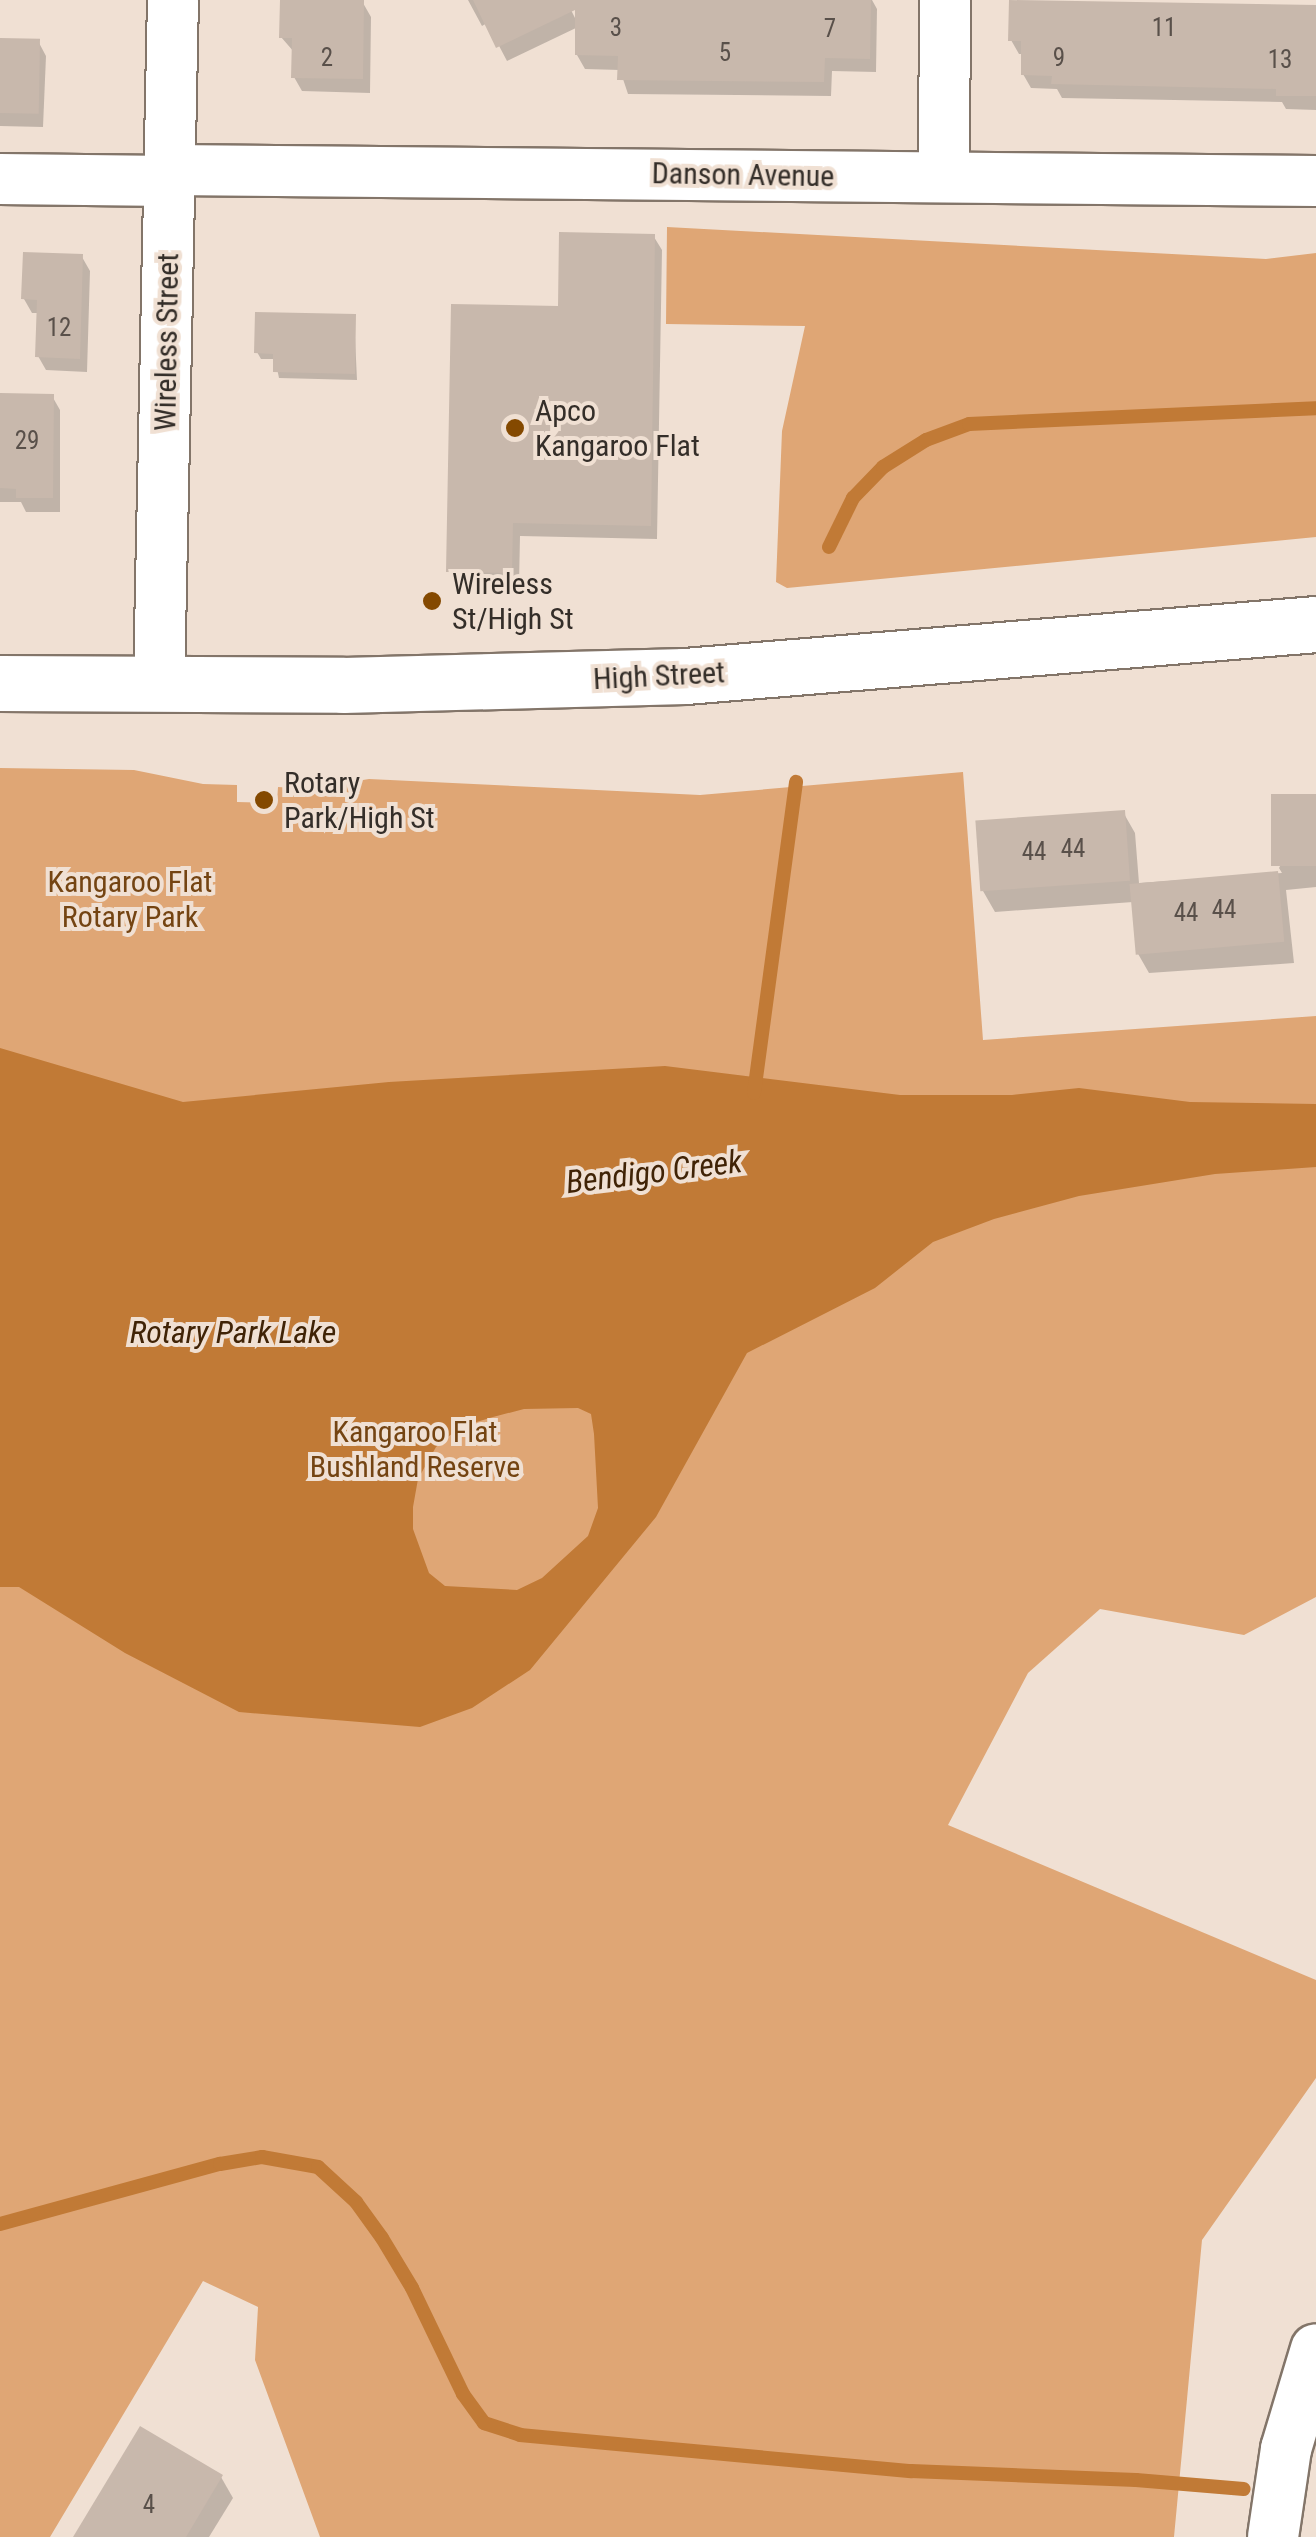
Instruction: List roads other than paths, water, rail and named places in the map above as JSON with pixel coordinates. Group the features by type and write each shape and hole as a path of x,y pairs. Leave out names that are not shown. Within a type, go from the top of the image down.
{"highway":[{"name":"High Street","path":"0,683 522,682 685,676 1316,624"}],"street":[{"name":"Wireless Street","path":"160,684 173,0"},
{"path":"944,177 945,0"},
{"name":"Danson Avenue","path":"0,179 170,176 1316,180"},
{"path":"1273,2537 1286,2450 1316,2349"}],"water":[{"name":"Rotary Park Lake","path":"0,1048 183,1102 389,1082 665,1066 900,1095 1012,1095 1079,1088 1190,1102 1316,1104 1316,1167 1215,1174 1079,1196 994,1219 933,1242 875,1288 747,1353 656,1517 530,1670 472,1708 420,1727 239,1712 125,1653 19,1587 0,1587","holes":["578,1408 591,1414 598,1508 588,1536 542,1578 517,1590 445,1586 429,1573 413,1529 413,1507 418,1479 436,1447 460,1427 524,1409"]}],"waterway":[{"path":"829,547 853,498 883,467 926,440 969,424 1316,408"},
{"path":"754,1093 796,782"},
{"path":"0,2224 220,2164 262,2157 318,2167 356,2202 382,2238 412,2288 463,2394 484,2423 520,2435 911,2471 1136,2480 1244,2489"}],"place":[{"name":"Apco Kangaroo Flat","path":"515,428"},
{"name":"Wireless St/High St","path":"432,601"},
{"name":"Rotary Park/High St","path":"264,800"}],"park label":[{"name":"Kangaroo Flat Rotary Park","path":"130,899"},
{"name":"Kangaroo Flat Bushland Reserve","path":"415,1449"}],"water label":[{"name":"Bendigo Creek","path":"654,1172"}]}
